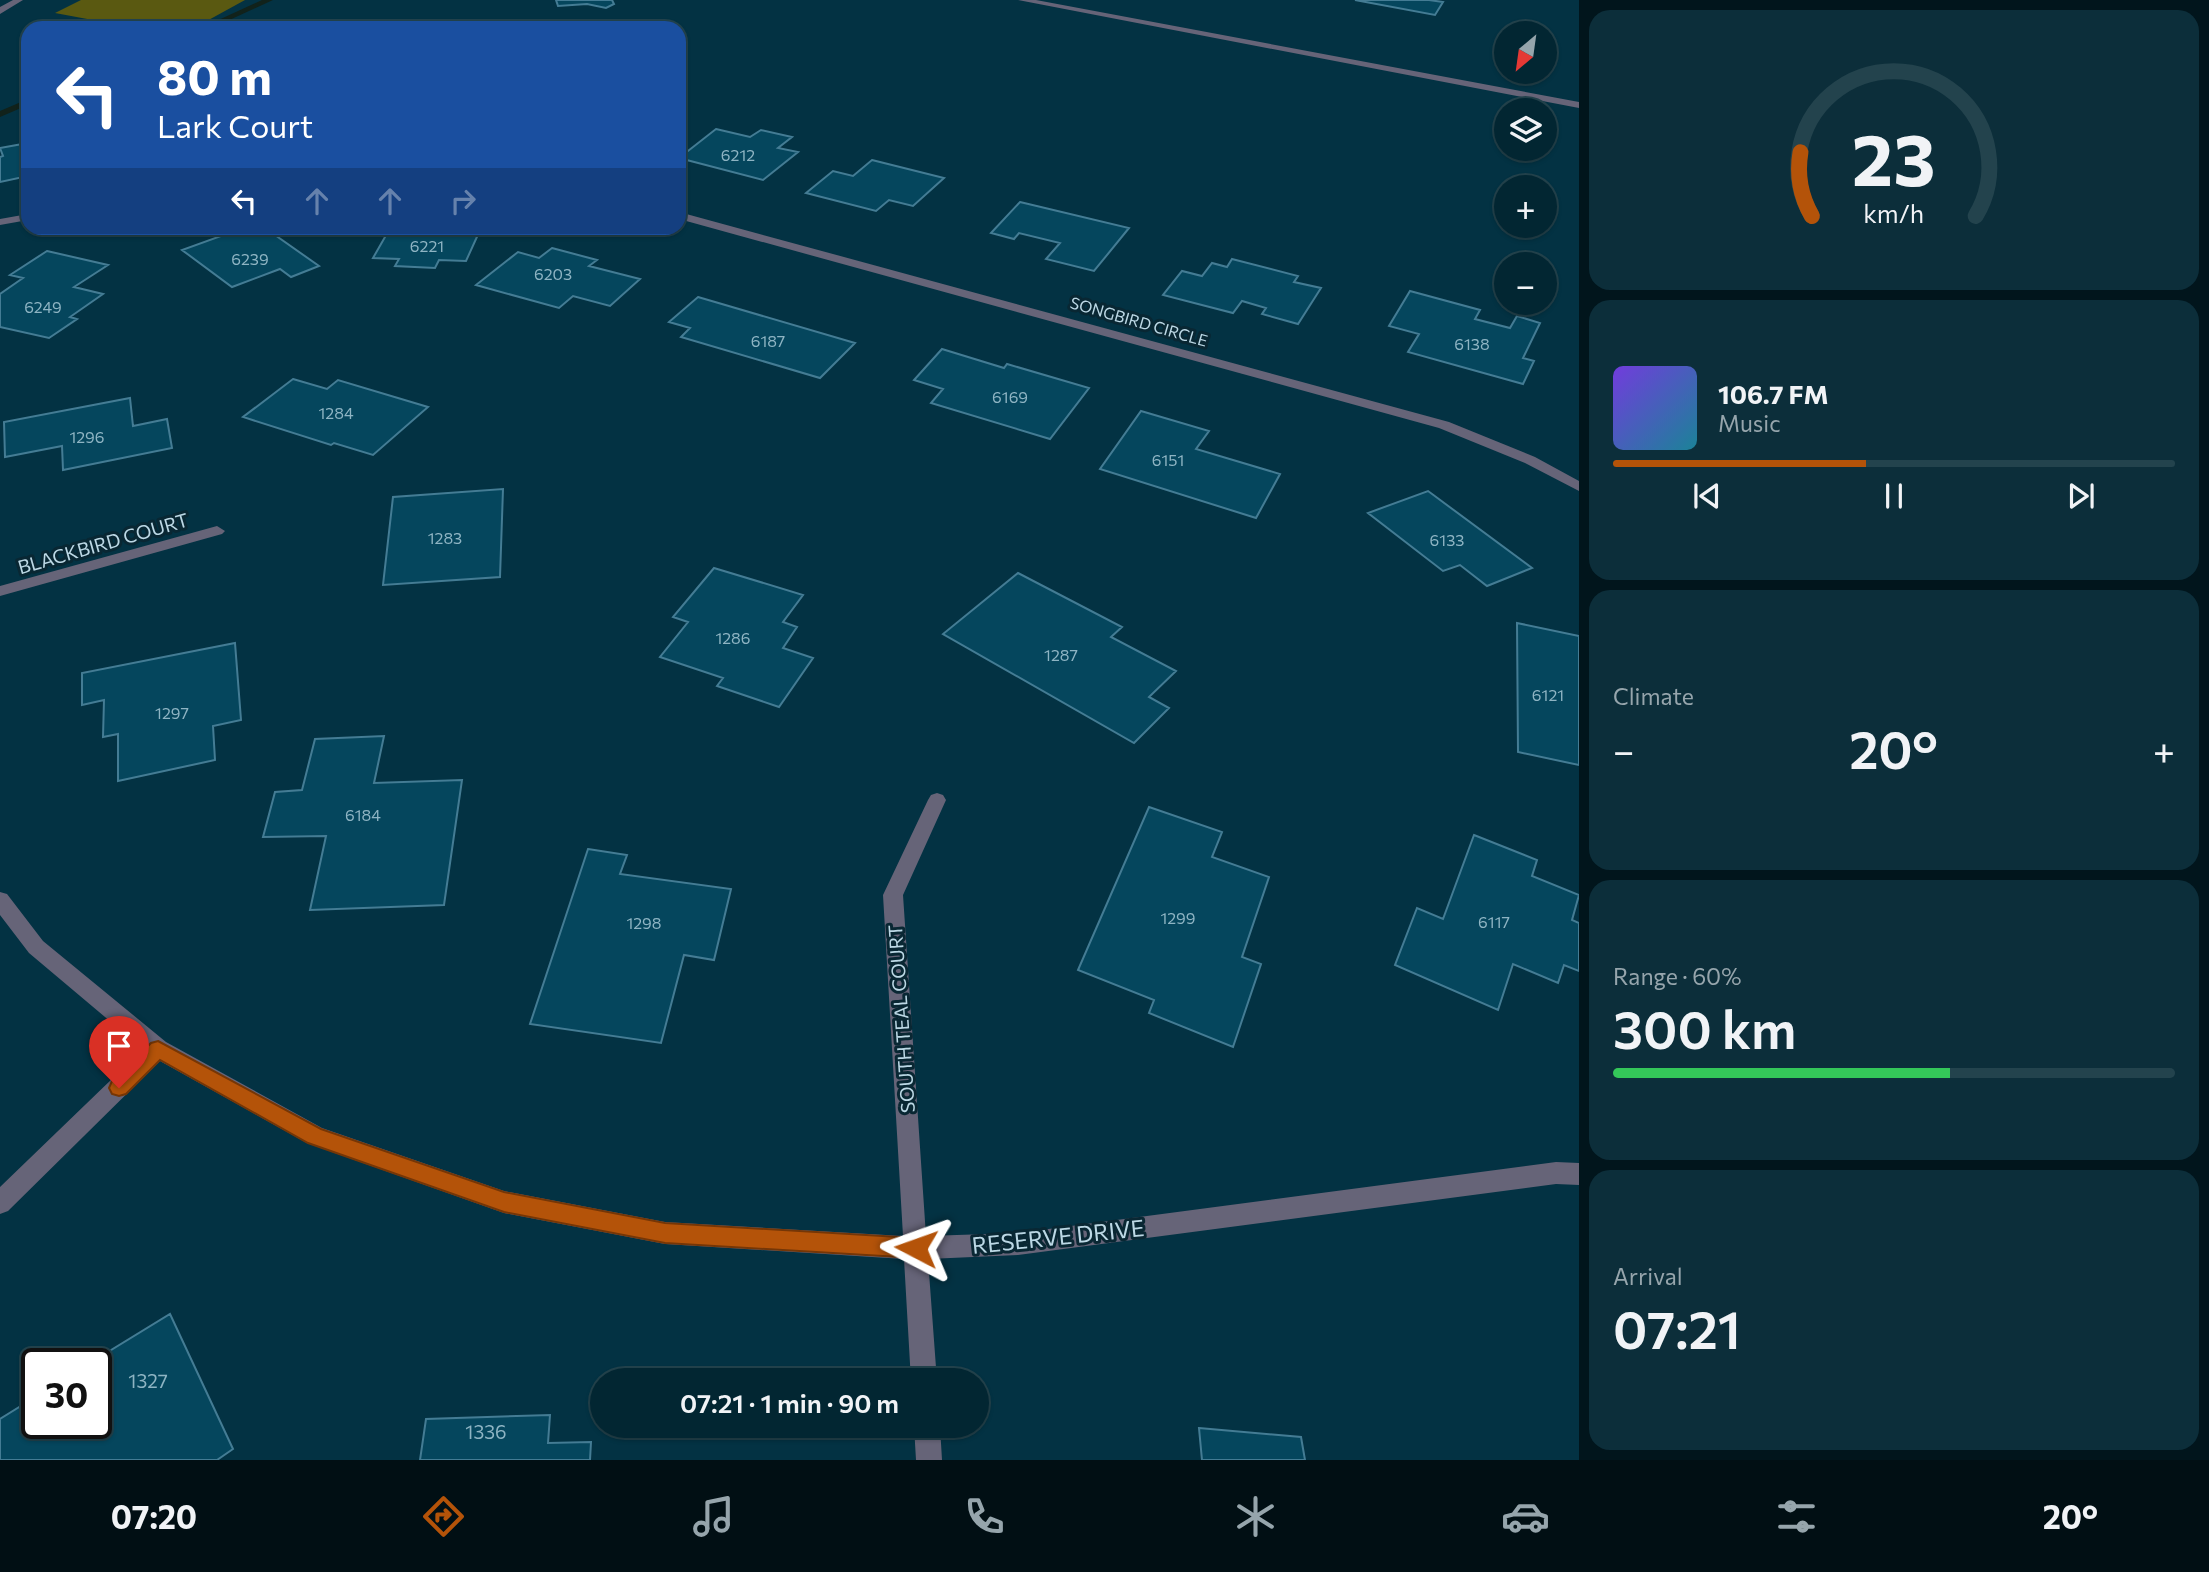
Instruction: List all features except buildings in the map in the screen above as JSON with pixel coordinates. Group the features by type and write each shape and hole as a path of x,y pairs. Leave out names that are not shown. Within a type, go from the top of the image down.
{"street":[{"path":"0,10 19,0"},
{"path":"1022,0 1579,105"},
{"name":"SONGBIRD CIRCLE","path":"686,217 1444,425 1530,460 1579,487"},
{"path":"0,222 21,218"},
{"name":"BLACKBIRD COURT","path":"0,591 217,531"},
{"name":"SOUTH TEAL COURT","path":"923,1368 893,895 937,800"},
{"name":"RESERVE DRIVE","path":"0,900 36,947 158,1049 315,1136 504,1202 665,1233 916,1248 1018,1244 1556,1173 1579,1174"},
{"path":"0,1203 158,1049"},
{"path":"928,1438 929,1460"}],"shaded area":[{"path":"81,0 245,0 207,21 98,21 55,13"}],"waterway":[{"path":"221,21 269,0"},
{"path":"0,114 21,105"}],"route":[{"path":"119,1088 158,1049 315,1136 504,1202 665,1233 916,1248"}]}
